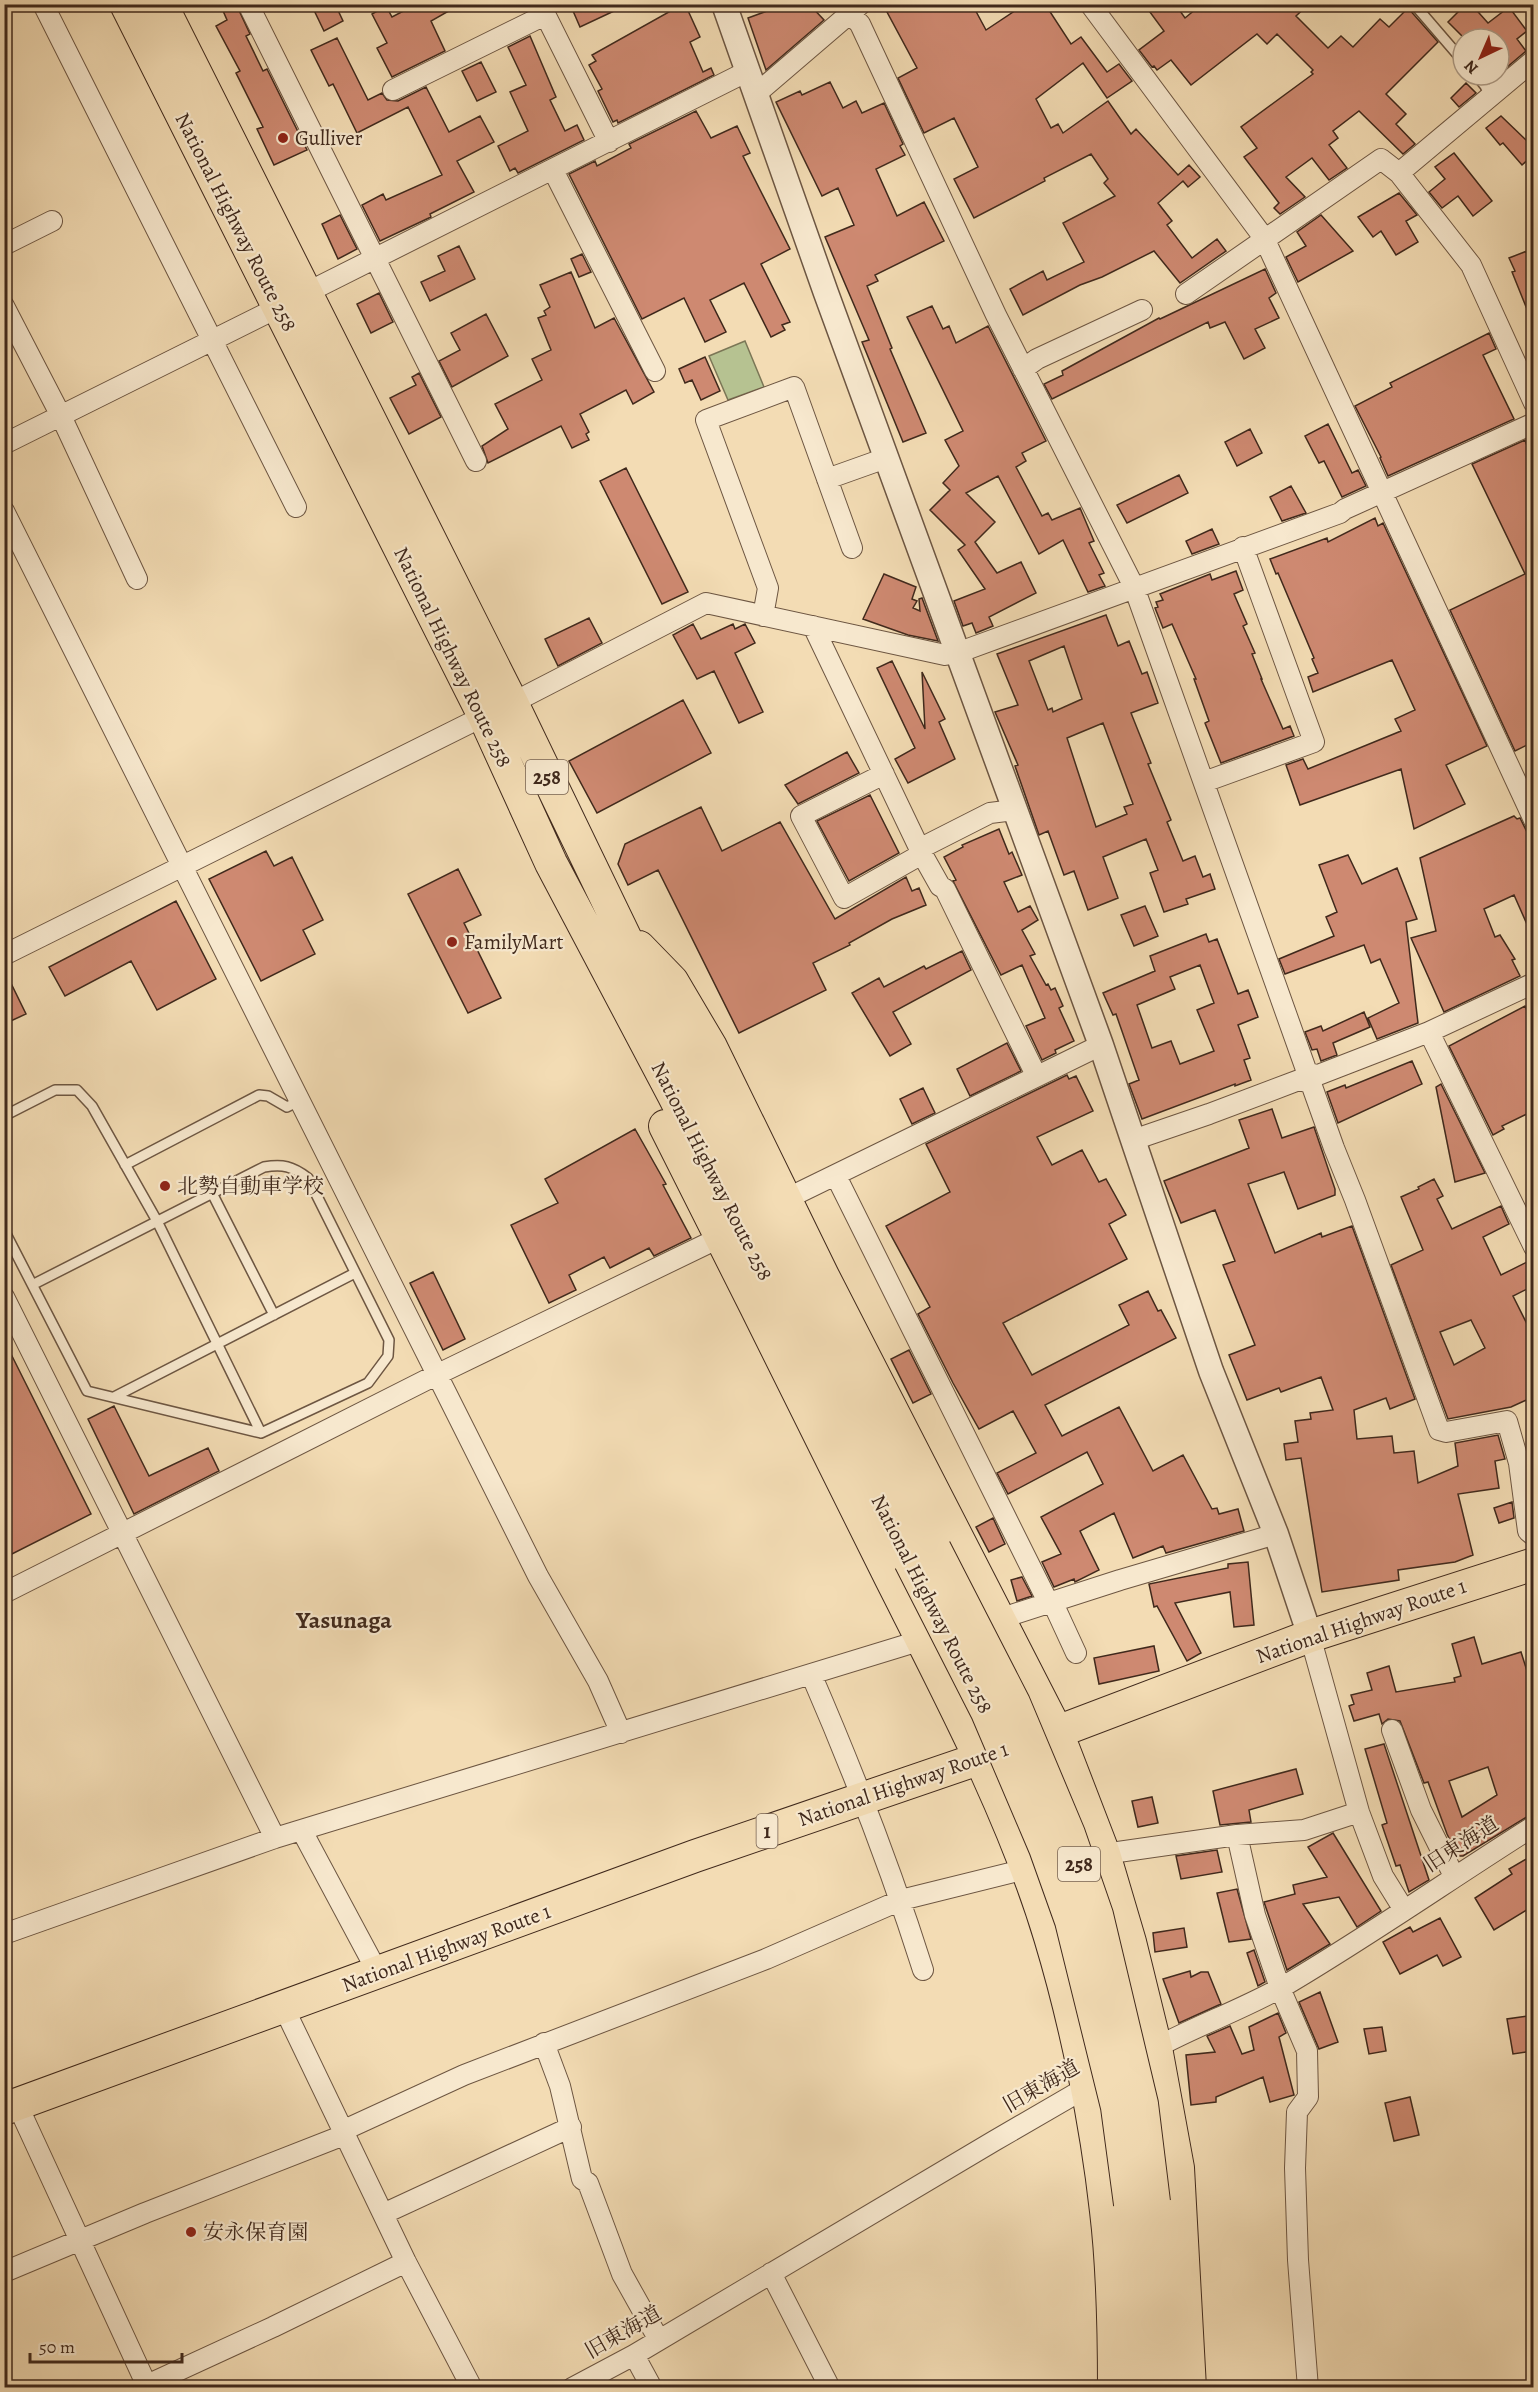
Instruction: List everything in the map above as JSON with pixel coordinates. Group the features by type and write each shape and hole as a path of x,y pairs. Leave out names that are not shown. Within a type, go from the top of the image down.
{"highway":[{"name":"National Highway Route 258","path":"126,4 484,716 551,862 673,1094 923,1555 1014,1703 1069,1834 1097,1915 1142,2104 1142,2203 1137,2258 1138,2388"},
{"name":"National Highway Route 258","path":"161,4 512,703 923,1555"},
{"path":"551,862 574,947 922,1640 979,1758 1026,1869 1050,1937 1086,2088 1106,2211 1114,2323 1114,2388"},
{"path":"621,930 672,981 711,1047 1057,1732 1104,1854 1130,1942 1156,2048 1178,2168 1190,2388"},
{"name":"National Highway Route 1","path":"9,2103 284,2008 695,1856 1057,1732 1310,1636 1533,1564"},
{"name":"National Highway Route 258","path":"1142,2203 1162,2259 1163,2388"}],"street":[{"path":"43,4 296,507"},
{"path":"248,4 477,461"},
{"path":"724,4 886,458 1101,1045 1211,1371 1276,1534 1310,1636 1359,1812 1383,1876 1404,1910"},
{"path":"1090,4 1264,238 1533,820"},
{"path":"756,94 855,9 996,315 1134,587 1438,1430 1446,1432 1507,1421 1519,1463 1528,1531 1533,1536"},
{"path":"393,90 542,10 609,142"},
{"path":"1399,173 1533,60"},
{"path":"306,293 748,71"},
{"path":"1186,294 1381,159 1399,173 1471,265 1533,403"},
{"path":"553,170 655,371"},
{"path":"4,245 52,221"},
{"path":"4,306 61,416 137,579"},
{"path":"4,444 279,307"},
{"path":"1023,369 1037,359 1142,310"},
{"path":"763,615 768,588 706,420 794,387 852,548"},
{"path":"512,703 706,603 945,655 957,654 1340,513 1533,423"},
{"path":"827,479 886,458"},
{"path":"4,511 537,1576 598,1681 621,1733"},
{"path":"1203,782 1314,742 1243,547"},
{"path":"813,626 922,851 940,886 945,889 1036,1075"},
{"path":"4,956 484,716"},
{"path":"884,774 801,816 844,898 990,813 1014,810"},
{"path":"1133,1140 1310,1078 1430,1032 1533,983"},
{"path":"1430,1032 1533,1247"},
{"path":"786,1199 1101,1045"},
{"path":"836,1176 1076,1653"},
{"path":"4,1593 436,1375 721,1237"},
{"path":"4,1297 275,1838"},
{"path":"999,1619 1276,1534"},
{"path":"4,1934 275,1838 922,1640"},
{"path":"811,1674 856,1777 861,1799 901,1900 923,1970"},
{"path":"1392,1730 1421,1810 1454,1876"},
{"path":"1104,1854 1237,1835 1304,1830 1359,1812"},
{"name":"旧東海道","path":"572,2388 634,2355 1156,2048 1280,1988 1355,1943 1533,1826"},
{"path":"302,1831 378,1973"},
{"path":"1237,1835 1255,1915 1280,1988 1307,2051 1308,2097 1297,2112 1295,2168 1298,2260 1308,2388"},
{"path":"4,2272 343,2133 464,2075 766,1959 901,1900 1026,1869"},
{"path":"284,2008 406,2262 472,2388"},
{"path":"544,2043 560,2086 582,2179 588,2182 622,2274 659,2340"},
{"path":"9,2103 81,2240 147,2386 406,2262"},
{"path":"383,2214 571,2127"},
{"path":"771,2273 830,2388"},
{"path":"634,2355 652,2388"}],"lane":[{"path":"1414,4 1451,47"},
{"path":"1486,87 1490,96"},
{"path":"4,1116 55,1089 76,1090 92,1106 157,1221 261,1433"},
{"path":"125,1165 259,1095 268,1096 287,1107 299,1101"},
{"path":"4,1230 34,1284 87,1391 261,1433 368,1383 388,1356 389,1340 308,1178 295,1168 282,1164 264,1167 34,1284"},
{"path":"212,1193 274,1315"},
{"path":"114,1397 355,1273"}],"green space":[{"path":"745,341 764,387 728,400 709,356"}],"building":[{"path":"220,4 236,4 250,34 246,36 263,71 267,69 307,150 274,165 257,129 263,127 236,73 240,71 216,26 227,20"},
{"path":"311,4 335,4 343,21 324,31"},
{"path":"417,4 461,4 431,21 445,51 392,77 377,48 387,43 372,14 386,6 392,17"},
{"path":"570,4 629,4 580,27"},
{"path":"683,4 700,37 690,42 703,72 711,68 714,75 618,123 617,120 613,122 598,91 602,89 589,65 596,61 592,55"},
{"path":"786,4 809,4 824,20 766,70 748,18"},
{"path":"901,4 972,4 986,30 1013,12 1008,4 1045,4 1071,44 1081,37 1107,72 1119,64 1132,81 1107,98 1083,63 1036,99 1051,128 1058,124 1063,133 1108,101 1131,134 1136,129 1178,175 1189,165 1200,177 1188,187 1183,181 1158,203 1172,221 1167,225 1192,258 1217,239 1226,251 1180,283 1154,251 1102,277 1080,285 1023,315 1010,289 1043,271 1047,280 1084,262 1063,223 1115,196 1104,183 1108,179 1091,154 974,218 954,179 978,167 954,118 924,133 898,78 917,68 887,12"},
{"path":"1144,4 1175,4 1185,18 1202,4 1309,4 1296,16 1328,48 1341,36 1353,47 1380,19 1389,27 1408,8 1438,42 1386,94 1406,114 1396,124 1415,144 1403,154 1359,111 1333,131 1338,138 1329,145 1347,168 1329,180 1312,158 1286,177 1305,197 1280,214 1274,208 1279,203 1244,157 1257,148 1241,127 1313,74 1311,72 1313,70 1277,34 1267,44 1257,34 1191,85 1171,60 1157,70 1139,50 1164,31"},
{"path":"1466,4 1471,4 1488,23 1509,7 1527,31 1517,39 1526,51 1511,64 1511,27 1453,27 1448,22"},
{"path":"530,36 556,97 550,100 565,131 577,125 584,140 518,173 515,168 510,171 498,146 528,131 510,92 526,85 508,47"},
{"path":"337,38 368,100 382,93 387,100 398,101 426,87 449,132 480,116 494,142 457,161 474,192 430,214 431,217 380,241 362,205 383,194 386,200 442,175 408,107 357,133 333,84 329,86 311,50"},
{"path":"481,62 496,92 477,101 462,71"},
{"path":"830,82 843,108 856,101 862,113 884,103 903,144 900,146 905,155 876,169 897,216 924,202 944,241 875,275 878,281 867,286 892,348 890,349 926,433 903,442 862,342 869,340 825,237 854,225 838,188 822,196 776,102 800,91 802,95"},
{"path":"1462,87 1470,87 1476,93 1459,107 1451,98"},
{"path":"696,111 711,138 737,126 750,153 743,156 790,249 761,264 790,322 782,325 785,330 771,337 744,283 710,300 726,332 705,342 684,298 642,319 569,174 595,161 597,166 631,148 629,144"},
{"path":"1501,116 1526,140 1533,132 1533,155 1522,165 1503,143 1500,145 1486,128"},
{"path":"1454,153 1492,201 1473,216 1458,196 1442,208 1429,192 1445,179 1435,167"},
{"path":"1399,193 1417,215 1406,221 1418,242 1396,255 1381,231 1373,237 1358,217"},
{"path":"340,215 357,249 338,259 322,224"},
{"path":"1321,215 1353,251 1298,282 1286,257 1306,246 1297,232"},
{"path":"459,246 475,279 430,301 421,282 445,271 438,256"},
{"path":"1527,251 1533,268 1533,324 1512,272 1515,271 1509,258"},
{"path":"582,254 591,272 579,277 571,259"},
{"path":"1265,269 1276,293 1269,298 1279,318 1255,329 1265,348 1244,359 1225,322 1210,328 1208,322 1052,399 1044,384 1063,375 1062,371 1159,318"},
{"path":"571,272 595,328 614,318 654,392 633,404 626,390 580,414 589,432 586,434 589,440 572,448 561,426 488,463 482,446 508,429 495,404 542,380 532,359 551,350 538,318 546,315 544,311 550,307 540,285"},
{"path":"379,293 393,322 371,333 357,304"},
{"path":"932,306 943,329 949,326 956,343 988,326 1046,441 1022,453 1026,461 1016,467 1042,516 1048,513 1052,520 1080,508 1094,541 1089,543 1104,573 1099,575 1105,586 1088,592 1063,540 1039,554 998,476 966,493 995,522 975,542 997,573 1021,562 1036,593 989,617 993,626 976,633 972,623 963,626 954,601 985,589 958,550 965,545 930,510 950,490 943,483 959,466 945,440 963,431 907,317"},
{"path":"486,314 508,356 452,387 439,361 460,350 451,333"},
{"path":"1489,333 1496,349 1483,355 1514,419 1388,476 1355,406 1392,387 1390,383"},
{"path":"705,357 720,391 701,400 692,380 685,383 679,369"},
{"path":"419,373 441,417 409,434 390,398 416,385 412,377"},
{"path":"1328,424 1352,473 1358,470 1366,486 1342,497 1324,461 1319,463 1305,436"},
{"path":"1250,429 1262,453 1237,466 1225,442"},
{"path":"1525,440 1527,446 1533,443 1533,742 1515,751 1450,610 1525,574 1472,464"},
{"path":"626,468 688,592 662,604 600,481"},
{"path":"1179,475 1188,493 1127,523 1117,505"},
{"path":"1291,486 1306,513 1282,521 1270,497"},
{"path":"1375,518 1378,526 1383,523 1487,746 1446,765 1465,804 1414,829 1401,769 1300,805 1286,765 1303,759 1308,769 1401,731 1395,719 1415,710 1392,660 1313,692 1308,677 1318,673 1312,659 1314,658 1270,559 1327,538 1328,542"},
{"path":"1212,529 1219,544 1192,554 1186,541"},
{"path":"1236,571 1243,590 1234,594 1247,624 1243,626 1255,653 1252,654 1283,729 1290,726 1294,736 1221,763 1205,723 1209,721 1194,679 1196,679 1172,624 1163,628 1155,608 1158,607 1156,602 1163,600 1160,594 1210,574 1212,580"},
{"path":"884,574 916,587 912,599 917,601 913,608 920,611 919,599 922,598 938,641 908,635 863,619"},
{"path":"1106,615 1118,646 1129,641 1142,674 1147,672 1158,703 1131,713 1151,763 1148,764 1171,820 1167,822 1183,861 1195,856 1203,877 1210,874 1215,889 1186,899 1188,904 1164,912 1150,873 1158,870 1146,839 1103,857 1118,898 1088,910 1074,871 1064,875 1048,831 1039,835 1015,766 1018,765 995,712 1018,705 997,654","holes":["1064,646 1082,699 1053,712 1052,708 1048,710 1029,661","1103,723 1133,804 1124,807 1127,814 1096,827 1067,738"]},
{"path":"589,618 602,643 558,666 545,639"},
{"path":"693,624 701,639 733,624 735,629 745,624 755,643 735,653 763,712 739,723 714,671 697,679 673,635"},
{"path":"892,661 925,729 922,672 945,719 939,722 955,759 908,783 895,759 915,748 877,668"},
{"path":"683,700 711,753 597,813 569,761"},
{"path":"847,752 859,773 798,804 785,785"},
{"path":"870,795 899,853 849,881 817,821"},
{"path":"701,807 722,851 780,822 835,919 906,877 912,891 919,888 926,905 892,919 849,943 850,945 813,963 826,990 739,1033 658,870 628,885 618,864 625,844"},
{"path":"1514,816 1517,819 1520,818 1533,844 1533,938 1514,895 1484,909 1495,937 1500,935 1515,959 1512,960 1520,976 1444,1012 1411,938 1436,931 1420,858"},
{"path":"999,829 1009,854 1012,852 1022,875 1004,882 1018,912 1030,906 1038,920 1022,930 1035,954 1030,956 1046,985 1048,984 1051,990 1055,988 1063,1006 1059,1008 1074,1041 1055,1050 1056,1053 1042,1060 1026,1026 1045,1018 1022,965 1001,975 953,881 956,880 944,857 963,847 962,845"},
{"path":"266,851 274,866 292,857 323,920 303,930 315,954 261,981 209,879"},
{"path":"1348,855 1362,884 1397,868 1417,919 1406,922 1418,1023 1377,1039 1368,1018 1399,1003 1380,959 1371,963 1364,945 1285,974 1279,959 1334,936 1326,917 1337,912 1319,865"},
{"path":"458,869 481,915 464,923 501,998 468,1013 408,894"},
{"path":"176,901 216,979 157,1010 131,961 65,996 49,967"},
{"path":"1145,906 1158,936 1134,946 1121,915"},
{"path":"1206,934 1209,942 1217,939 1238,994 1248,990 1258,1017 1238,1025 1250,1058 1244,1060 1251,1080 1142,1119 1129,1084 1139,1080 1116,1014 1113,1015 1103,993 1155,971 1150,956","holes":["1200,965 1214,1003 1197,1010 1214,1051 1180,1064 1171,1041 1152,1048 1137,1005 1175,989 1170,977"]},
{"path":"962,951 971,970 893,1012 911,1044 890,1056 852,993 879,978 884,987 924,966 926,969"},
{"path":"4,969 26,1014 4,1024"},
{"path":"1525,1006 1533,1025 1533,1067 1528,1069 1533,1081 1533,1111 1502,1126 1504,1129 1493,1135 1449,1046"},
{"path":"1364,1012 1370,1027 1333,1043 1337,1055 1321,1061 1317,1049 1312,1050 1305,1032 1321,1026 1323,1031"},
{"path":"1007,1043 1021,1071 970,1096 957,1069"},
{"path":"1412,1061 1422,1084 1338,1123 1327,1092 1345,1085 1346,1088"},
{"path":"1067,1075 1069,1079 1076,1076 1093,1111 1037,1137 1052,1165 1082,1150 1099,1182 1106,1179 1126,1215 1109,1224 1127,1259 1003,1323 1032,1375 1129,1325 1119,1305 1148,1291 1176,1338 1045,1405 1062,1436 1119,1407 1153,1471 1183,1455 1212,1509 1217,1508 1219,1514 1238,1509 1244,1531 1166,1553 1163,1546 1133,1558 1114,1513 1080,1531 1099,1570 1075,1582 1074,1579 1054,1587 1042,1562 1061,1554 1041,1517 1103,1484 1087,1452 1008,1494 997,1473 1036,1453 1013,1411 979,1429 918,1314 930,1307 886,1226 950,1192 926,1144"},
{"path":"1441,1084 1485,1173 1455,1182 1436,1087"},
{"path":"923,1088 935,1113 912,1124 900,1099"},
{"path":"1272,1109 1282,1138 1314,1127 1335,1189 1335,1195 1298,1209 1284,1172 1248,1184 1275,1253 1321,1233 1322,1237 1352,1226 1415,1399 1390,1409 1386,1398 1354,1410 1357,1439 1392,1436 1394,1453 1414,1451 1418,1483 1458,1466 1455,1443 1498,1435 1505,1459 1495,1461 1499,1488 1458,1494 1473,1555 1455,1562 1398,1570 1399,1580 1322,1592 1301,1458 1286,1460 1284,1444 1298,1442 1295,1421 1311,1419 1310,1413 1333,1410 1321,1377 1281,1392 1279,1388 1247,1400 1229,1355 1255,1345 1223,1265 1235,1261 1215,1210 1181,1223 1164,1181 1249,1148 1239,1120"},
{"path":"635,1129 666,1184 663,1185 691,1238 654,1256 649,1248 610,1268 604,1257 569,1275 576,1290 549,1303 511,1225 558,1203 545,1179"},
{"path":"1434,1179 1443,1196 1437,1199 1452,1229 1501,1206 1509,1224 1483,1237 1501,1275 1533,1259 1533,1286 1513,1296 1533,1336 1533,1397 1511,1407 1448,1419 1391,1265 1423,1250 1401,1197 1419,1189 1418,1187","holes":["1471,1320 1485,1348 1454,1365 1440,1332"]},
{"path":"433,1272 465,1339 443,1350 410,1283"},
{"path":"4,1340 91,1514 4,1558"},
{"path":"909,1350 931,1394 913,1403 891,1359"},
{"path":"114,1406 149,1476 208,1448 219,1471 134,1514 88,1419"},
{"path":"1512,1502 1514,1518 1499,1523 1494,1508"},
{"path":"993,1518 1005,1544 989,1552 976,1527"},
{"path":"1248,1562 1254,1625 1234,1627 1230,1592 1175,1603 1201,1653 1187,1661 1157,1606 1154,1607 1149,1584 1228,1568 1228,1564"},
{"path":"1022,1577 1032,1596 1017,1601 1011,1580"},
{"path":"1474,1637 1482,1664 1521,1652 1533,1690 1533,1813 1463,1856 1458,1856 1447,1834 1428,1782 1424,1783 1400,1721 1388,1719 1382,1724 1379,1714 1354,1721 1349,1706 1354,1704 1351,1695 1372,1690 1367,1673 1389,1666 1396,1692 1455,1682 1454,1678 1461,1676 1452,1644","holes":["1488,1767 1497,1795 1462,1817 1449,1781"]},
{"path":"1154,1646 1159,1671 1099,1684 1094,1658"},
{"path":"1384,1744 1429,1880 1409,1892 1400,1865 1396,1866 1382,1825 1387,1823 1365,1749"},
{"path":"1296,1769 1303,1794 1249,1810 1251,1822 1220,1825 1213,1791"},
{"path":"1152,1797 1158,1823 1138,1827 1132,1801"},
{"path":"1333,1833 1381,1911 1357,1927 1339,1897 1303,1904 1330,1944 1287,1970 1264,1902 1295,1894 1293,1885 1327,1877 1308,1847"},
{"path":"1217,1850 1222,1872 1181,1879 1176,1856"},
{"path":"1528,1858 1533,1867 1533,1906 1494,1930 1475,1898 1512,1874 1509,1869"},
{"path":"1237,1889 1251,1939 1229,1942 1217,1893"},
{"path":"1440,1918 1461,1957 1443,1966 1437,1955 1400,1974 1383,1942 1410,1927 1413,1932"},
{"path":"1184,1928 1187,1947 1155,1952 1153,1933"},
{"path":"1254,1950 1265,1982 1258,1986 1247,1953"},
{"path":"1190,1971 1191,1977 1201,1972 1208,1972 1221,2004 1179,2023 1163,1979"},
{"path":"1320,1992 1338,2042 1319,2049 1299,2002"},
{"path":"1278,2013 1286,2033 1279,2037 1294,2095 1270,2102 1263,2077 1216,2097 1216,2102 1191,2105 1186,2055 1215,2052 1207,2036 1230,2026 1242,2054 1254,2050 1249,2027"},
{"path":"1528,2016 1533,2051 1513,2054 1507,2019"},
{"path":"1382,2027 1386,2051 1369,2054 1364,2029"},
{"path":"1410,2097 1419,2135 1394,2141 1385,2103"}],"place":[{"name":"Gulliver","path":"283,138"},
{"name":"FamilyMart","path":"452,942"},
{"name":"北勢自動車学校","path":"165,1186"},
{"name":"安永保育園","path":"191,2232"}],"district":[{"name":"Yasunaga","path":"344,1620"}]}
